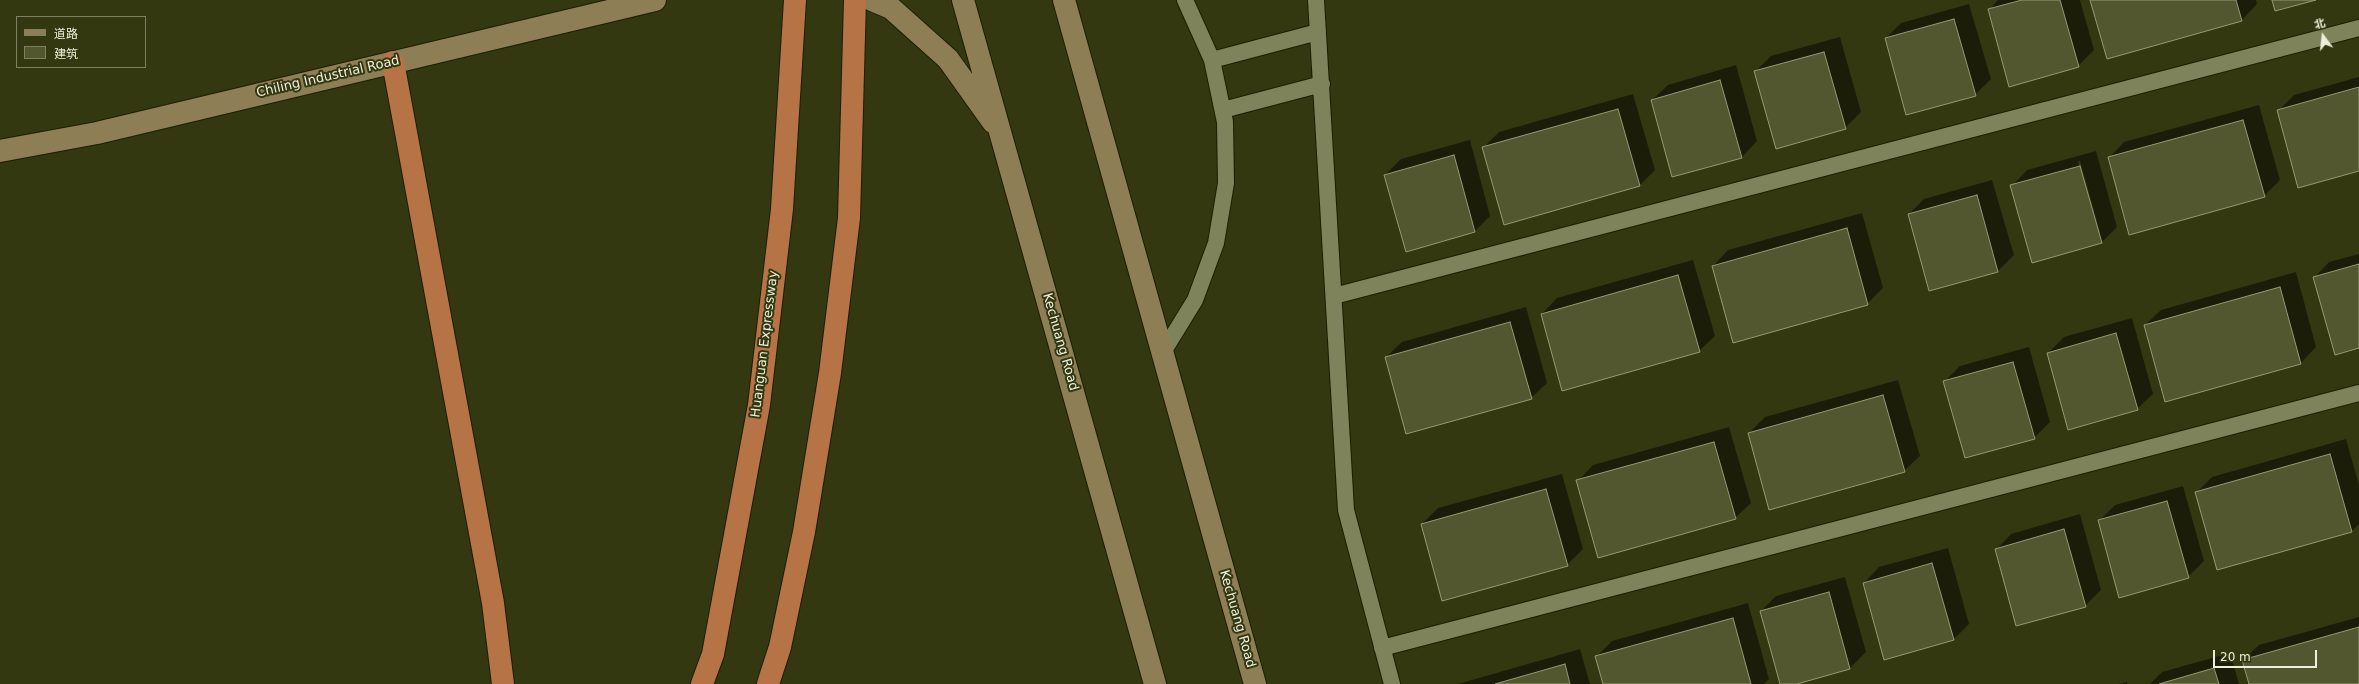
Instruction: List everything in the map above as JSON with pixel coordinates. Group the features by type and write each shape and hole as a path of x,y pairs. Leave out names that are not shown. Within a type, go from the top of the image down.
{"highway":[{"name":"Huanguan Expressway","path":"702,684 713,654 759,405 782,209 795,0"},
{"path":"768,684 780,647 804,532 830,373 849,218 855,0"},
{"path":"393,62 493,603 503,684"}],"main road":[{"name":"Chiling Industrial Road","path":"0,151 97,133 655,0"},
{"path":"872,0 891,8 948,59 1002,135"},
{"name":"Kechuang Road","path":"963,0 1155,684"},
{"name":"Kechuang Road","path":"1064,0 1255,684"}],"lane":[{"path":"1163,352 1194,300 1216,243 1226,183 1225,122 1212,60 1185,0"},
{"path":"1316,0 1346,510 1392,684"},
{"path":"1334,296 2359,28"},
{"path":"1212,60 1318,32"},
{"path":"1223,110 1322,84"},
{"path":"1382,648 2359,393"}],"building":[{"path":"2022,0 2060,0 2079,67 2009,87 1988,9"},
{"path":"2090,0 2236,0 2242,21 2107,59"},
{"path":"2272,0 2316,0 2275,11"},
{"path":"1954,19 1976,96 1906,115 1885,38"},
{"path":"1824,52 1846,129 1776,149 1754,71"},
{"path":"1720,80 1742,158 1672,177 1651,100"},
{"path":"2359,87 2359,171 2298,188 2277,110"},
{"path":"1618,109 1640,186 1504,225 1482,147"},
{"path":"2243,120 2265,197 2129,235 2108,157"},
{"path":"1454,155 1475,232 1406,252 1384,175"},
{"path":"2080,166 2102,243 2032,263 2010,185"},
{"path":"1977,195 1998,272 1929,291 1908,214"},
{"path":"1847,228 1868,305 1733,343 1712,266"},
{"path":"2359,264 2359,348 2335,355 2313,277"},
{"path":"1678,275 1700,352 1562,391 1541,314"},
{"path":"2280,287 2301,364 2165,402 2144,325"},
{"path":"1510,322 1532,399 1406,434 1385,357"},
{"path":"2116,333 2138,410 2068,430 2047,353"},
{"path":"2013,362 2035,439 1965,458 1943,381"},
{"path":"1883,395 1905,472 1769,510 1748,433"},
{"path":"1714,442 1736,519 1598,558 1576,480"},
{"path":"2330,454 2352,532 2217,570 2195,492"},
{"path":"1546,489 1568,566 1442,601 1421,524"},
{"path":"2167,501 2189,578 2119,598 2098,520"},
{"path":"2064,529 2086,607 2016,626 1995,549"},
{"path":"1932,563 1954,640 1884,660 1863,583"},
{"path":"1829,592 1850,669 1797,684 1780,684 1760,611"},
{"path":"1733,618 1751,684 1603,684 1595,656"},
{"path":"2359,627 2359,684 2249,684 2242,660"},
{"path":"1565,664 1570,684 1495,684"},
{"path":"2214,668 2219,684 2159,684"}]}
